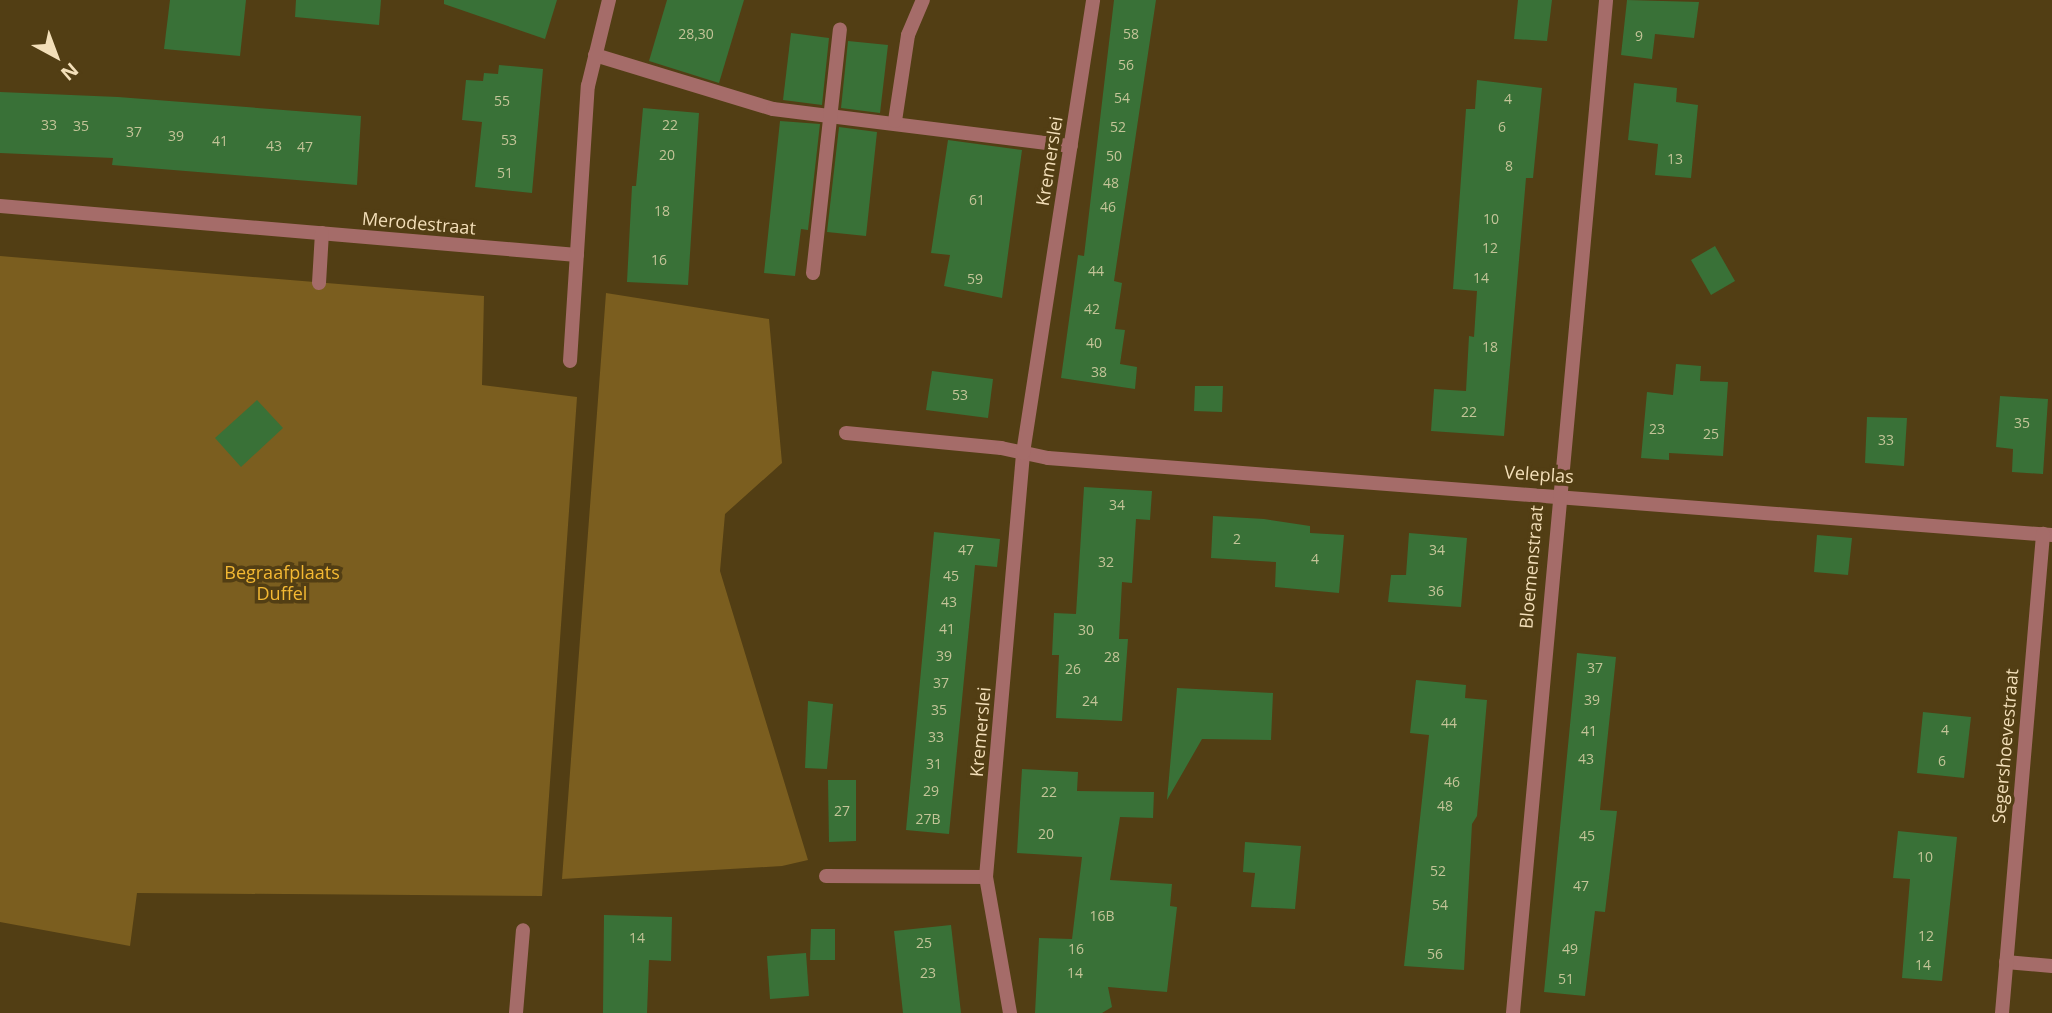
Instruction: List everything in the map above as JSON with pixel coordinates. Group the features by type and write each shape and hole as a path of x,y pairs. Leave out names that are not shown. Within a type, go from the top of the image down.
{"street":[{"path":"570,361 588,86 609,0"},
{"path":"895,121 908,35 923,0"},
{"name":"Kremerslei","path":"1010,1013 986,877 1023,453 1093,0"},
{"name":"Bloemenstraat","path":"1513,1013 1557,494 1606,0"},
{"path":"813,273 840,29"},
{"path":"596,55 773,109 895,121 1071,146"},
{"name":"Merodestraat","path":"0,206 577,255"},
{"path":"319,283 322,233"},
{"path":"846,433 1023,453"},
{"name":"Veleplas","path":"1023,453 2047,534"},
{"name":"Segershoevestraat","path":"2002,1013 2047,534"},
{"path":"826,876 986,877"},
{"path":"516,1013 523,930"},
{"path":"2006,962 2052,966"}],"green space":[{"name":"Begraafplaats Duffel","path":"0,256 484,296 482,385 577,397 542,896 137,893 130,946 0,922"},
{"path":"606,293 769,319 782,463 725,514 720,571 808,860 782,866 562,879"}],"building":[{"path":"170,0 246,0 240,56 164,49"},
{"path":"296,0 381,0 379,25 295,17"},
{"path":"444,0 557,0 545,39 444,4"},
{"path":"667,0 744,0 719,83 649,61"},
{"path":"1114,0 1156,0 1114,281 1122,283 1115,329 1125,330 1120,364 1137,367 1135,389 1061,378 1078,255 1084,256"},
{"path":"1518,0 1552,0 1547,41 1514,39"},
{"path":"1627,0 1699,2 1694,38 1655,34 1652,59 1621,55"},
{"path":"791,33 829,38 822,105 783,100"},
{"path":"848,41 888,45 880,113 841,108"},
{"path":"499,65 543,69 532,193 475,187 482,122 462,120 466,80 483,81 484,73 498,74"},
{"path":"1477,80 1542,88 1533,178 1526,178 1504,436 1431,431 1434,389 1466,391 1469,336 1474,337 1477,291 1453,289 1466,109 1475,109"},
{"path":"1634,83 1677,88 1676,102 1698,105 1691,178 1655,175 1658,144 1628,140"},
{"path":"0,92 118,97 361,116 357,185 112,165 113,158 0,153"},
{"path":"643,108 699,113 688,285 627,282 632,186 636,186"},
{"path":"780,121 820,124 808,230 801,229 795,276 764,273"},
{"path":"839,127 877,132 866,236 827,232"},
{"path":"948,140 1022,150 1002,298 944,286 950,255 931,253"},
{"path":"1715,246 1735,281 1711,295 1691,260"},
{"path":"1676,364 1701,366 1700,381 1728,382 1723,456 1669,453 1669,460 1641,458 1647,392 1673,395"},
{"path":"932,371 993,379 988,418 926,410"},
{"path":"1195,386 1223,386 1222,412 1194,411"},
{"path":"2000,396 2048,399 2043,474 2012,472 2013,449 1996,447"},
{"path":"257,400 283,428 241,467 215,438"},
{"path":"1867,417 1907,418 1904,466 1865,463"},
{"path":"1084,487 1152,491 1150,520 1136,519 1132,583 1122,582 1119,639 1128,639 1122,721 1056,718 1059,655 1052,655 1054,613 1076,614"},
{"path":"1213,516 1264,519 1310,526 1310,533 1344,535 1339,593 1275,587 1276,562 1211,558"},
{"path":"934,532 1000,539 997,567 975,565 949,834 906,830"},
{"path":"1409,533 1467,538 1461,607 1388,602 1391,575 1406,575"},
{"path":"1817,535 1852,538 1848,575 1814,572"},
{"path":"1577,653 1616,657 1600,810 1617,811 1605,912 1595,911 1585,996 1544,992"},
{"path":"1416,680 1466,685 1465,698 1487,700 1477,816 1472,824 1464,970 1404,966 1429,735 1410,733"},
{"path":"1177,688 1273,693 1271,740 1202,739 1167,800"},
{"path":"808,701 833,704 827,769 805,768"},
{"path":"1923,712 1971,717 1964,778 1917,773"},
{"path":"1022,769 1078,772 1077,791 1154,792 1153,818 1120,817 1110,880 1172,884 1170,906 1177,907 1167,992 1108,987 1112,1007 1102,1013 1035,1013 1039,938 1072,939 1082,857 1017,853"},
{"path":"828,780 856,780 856,841 829,842"},
{"path":"1898,831 1957,837 1942,981 1902,978 1910,879 1893,878"},
{"path":"1245,842 1301,846 1295,909 1251,907 1255,873 1243,872"},
{"path":"604,915 672,917 671,961 649,960 647,1013 603,1013"},
{"path":"951,925 961,1013 903,1013 894,931"},
{"path":"811,929 835,929 835,960 810,960"},
{"path":"806,953 809,996 770,999 767,956"}]}
